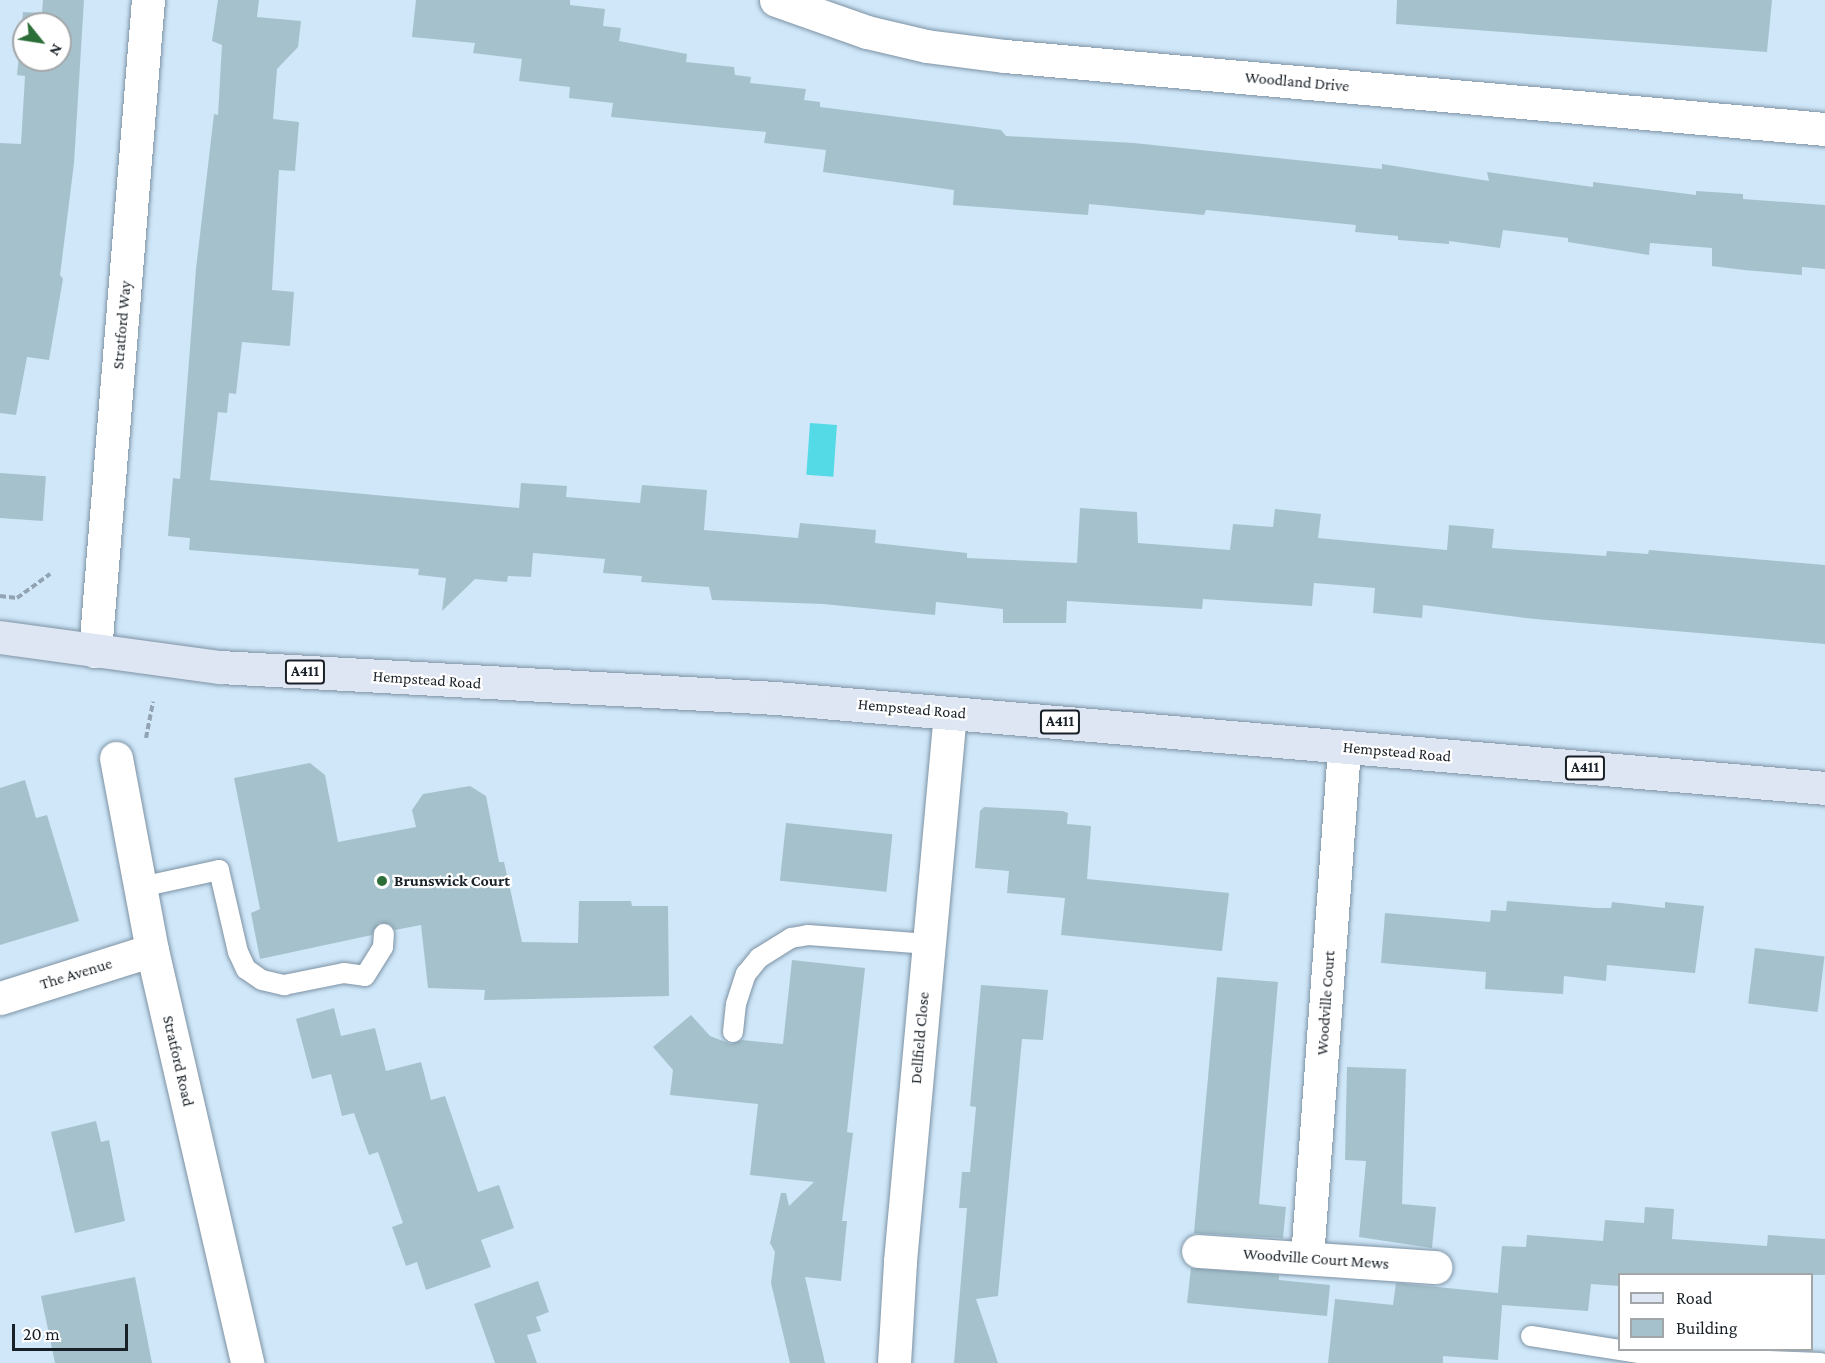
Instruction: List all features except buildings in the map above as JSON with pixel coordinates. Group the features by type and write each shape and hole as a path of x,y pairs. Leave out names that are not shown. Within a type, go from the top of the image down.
{"main road":[{"name":"Hempstead Road","path":"0,637 231,668 776,698 1825,788"}],"street":[{"name":"Stratford Way","path":"95,651 148,0"},
{"name":"Woodland Drive","path":"776,0 867,32 1005,56 1825,129"},
{"name":"Dellfield Close","path":"894,1363 950,712"},
{"name":"Woodville Court","path":"1307,1258 1344,748"},
{"name":"Stratford Road","path":"116,758 152,950 247,1363"},
{"name":"The Avenue","path":"0,998 152,950"},
{"name":"Woodville Court Mews","path":"1198,1251 1435,1267"}],"lane":[{"path":"141,887 219,870 238,952 246,969 262,980 284,985 344,973 365,976 383,947 384,934"},
{"path":"733,1032 738,997 746,975 759,958 791,938 808,935 929,944"},
{"path":"1532,1336 1662,1360 1821,1363"}],"path":[{"path":"0,596 17,598 50,574"}],"water":[{"path":"810,423 837,425 833,477 806,475"}],"place":[{"name":"Brunswick Court","path":"382,881"}]}
